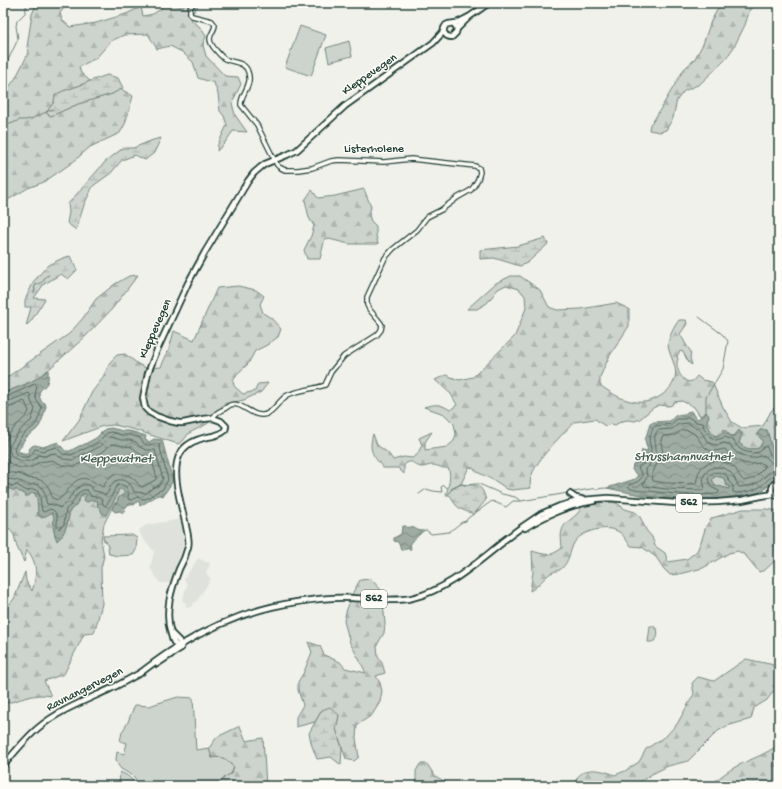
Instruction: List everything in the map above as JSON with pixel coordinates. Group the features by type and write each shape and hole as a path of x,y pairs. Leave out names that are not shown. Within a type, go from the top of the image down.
{"main road":[{"path":"469,17 457,29 454,36 447,36 444,32 443,29 446,25 450,23 454,24 469,17 489,3"},
{"path":"454,24 457,29"},
{"name":"Kleppevegen","path":"433,43 444,32"},
{"name":"Kleppevegen","path":"213,418 179,423 170,421 153,415 146,410 143,398 150,369 159,345 194,270 251,176 261,166 297,150 345,106 433,43 447,36"},
{"path":"180,647 172,640 168,620 169,599 189,543 176,477 176,464 180,454 187,445 200,439 220,434 224,431 226,426 224,422 213,418"},
{"name":"562","path":"777,496 772,490 772,487 779,482"},
{"name":"Ravnangervegen","path":"761,496 772,487"},
{"name":"562","path":"570,494 578,498 588,499"},
{"name":"Ravnangervegen","path":"502,543 523,526 546,512 567,503 588,499 616,499 676,503 718,502 761,496 777,496"},
{"name":"Ravnangervegen","path":"3,766 33,732 53,717 151,668 180,647 210,629 250,613 297,602 340,598 397,600 421,596 450,582 502,543 538,520 558,510 586,503 616,499"},
{"name":"Ravnangervegen","path":"180,647 219,626"},
{"path":"169,630 176,638 180,647"},
{"path":"176,638 185,640 194,638"},
{"name":"Ravnangervegen","path":"3,770 8,761"}],"street":[{"path":"194,3 190,8 190,14 192,16 214,23 215,29 210,38 212,45 223,58 240,63 247,69 249,74 248,87 241,101 241,105 257,125 274,160"},
{"name":"Listerholene","path":"213,418 216,414 234,405 261,416 268,413 289,394 325,385 332,372 344,356 377,335 381,330 382,325 367,305 367,297 387,255 417,230 427,217 442,210 470,190 478,179 480,172 479,168 476,166 408,159 384,162 339,160 330,161 312,168 285,170 279,168 274,160"}],"shaded area":[{"path":"181,519 184,545 171,583 160,583 150,568 154,551 142,538 139,530 146,525"},
{"path":"198,558 209,562 210,564 206,573 211,579 197,601 191,607 187,608 185,602 182,601 187,585 184,579"}],"green space":[{"path":"37,3 68,3 60,13 62,20 70,27 96,23 126,14 141,7 143,16 153,14 162,8 160,3 200,3 189,18 200,27 206,36 203,45 206,56 225,76 238,77 241,84 232,103 235,115 247,132 233,131 217,151 218,144 227,125 224,116 220,111 218,94 214,83 198,78 193,62 182,52 170,46 157,49 148,34 124,35 111,41 96,58 79,67 81,73 90,81 63,91 46,113 51,116 78,104 112,94 121,89 133,96 125,124 120,133 90,147 73,162 44,182 28,188 3,202 3,95 15,79 29,52 27,47 32,14"},
{"path":"721,3 758,3 750,9 745,25 734,47 724,61 700,84 684,91 677,100 673,118 666,130 660,132 649,130 650,124 654,120 684,69 694,60 703,44 711,21"},
{"path":"300,26 326,35 311,76 285,67"},
{"path":"349,41 352,56 329,62 326,48"},
{"path":"107,75 118,78 123,88 112,94 78,104 51,116 46,113 54,102 55,95"},
{"path":"161,138 154,153 145,160 135,155 122,160 111,173 93,186 84,205 76,230 67,223 69,212 68,204 105,162 123,148 133,148"},
{"path":"364,189 371,207 369,215 371,221 376,226 378,244 349,244 325,238 320,259 307,259 304,250 314,226 309,218 305,200 312,190 318,198 335,196"},
{"path":"545,238 548,244 527,263 520,266 494,258 480,259 480,250 518,246"},
{"path":"70,256 77,270 68,279 61,274 44,284 34,298 45,299 31,321 26,326 31,307 25,307 25,300 34,281 48,265"},
{"path":"138,275 112,309 86,336 48,370 31,382 3,393 3,380 69,334 83,318 96,299 115,284 129,276"},
{"path":"511,276 520,276 540,290 549,307 557,310 581,309 616,303 629,309 629,326 609,357 600,377 600,385 614,395 630,401 646,402 654,399 668,390 672,385 676,374 668,342 679,320 686,320 687,324 680,334 691,352 690,358 692,365 689,363 683,352 680,351 677,356 677,366 680,374 689,382 693,381 697,376 702,380 712,382 723,407 732,422 742,428 763,426 771,411 779,404 779,458 773,453 767,430 760,430 757,434 763,441 759,448 750,449 743,447 739,443 742,434 734,436 721,434 715,436 707,424 709,416 706,413 700,416 694,407 682,401 674,402 669,406 659,405 640,419 635,421 622,421 615,425 611,424 605,426 595,419 574,422 539,462 530,480 531,488 512,490 507,489 469,467 461,484 452,489 449,494 451,495 446,495 450,478 448,468 432,465 419,467 412,462 409,462 404,465 404,474 398,468 383,468 371,449 373,434 377,445 388,453 393,460 404,457 412,458 417,455 422,445 419,438 432,432 425,442 425,450 447,447 454,441 456,434 454,424 444,414 424,407 437,405 443,406 450,410 457,405 451,394 435,380 446,375 459,380 473,377 515,336 526,308 525,296 519,289 506,285 498,289 487,303 477,309 467,309 496,283"},
{"path":"238,286 256,290 264,296 260,304 263,313 271,318 281,329 278,337 255,351 248,364 233,380 234,386 243,394 255,391 258,384 268,383 261,392 244,400 224,404 213,419 207,424 189,433 183,441 178,444 132,429 114,425 103,426 63,441 79,420 92,392 102,379 111,361 117,355 125,354 146,368 161,367 169,349 174,331 194,340 217,288"},
{"path":"716,476 724,478 729,489 714,484 712,479"},
{"path":"461,484 478,486 484,494 486,500 474,514 464,511 458,507 448,494 452,489"},
{"path":"7,488 18,490 28,496 35,493 37,498 54,516 53,527 55,536 62,535 67,525 70,510 85,493 86,496 84,500 87,502 92,500 98,501 98,504 113,503 119,488 123,491 124,495 117,503 114,504 104,524 101,540 104,556 101,568 102,604 94,633 84,634 64,674 44,681 51,696 33,696 3,704 3,611 14,599 25,572 26,581 32,591 36,574 35,564 31,555 27,550 24,562 17,547 14,535 9,528 3,537 3,489"},
{"path":"613,502 639,515 646,530 652,537 655,546 665,553 668,562 687,559 697,551 706,526 712,518 743,509 766,509 779,511 779,557 765,570 759,572 746,556 738,551 729,553 703,568 670,575 656,557 642,547 631,546 620,533 614,530 601,529 588,532 577,539 568,559 560,570 552,572 530,591 533,572 532,551 551,554 558,551 562,548 562,529 582,507 591,503"},
{"path":"132,535 137,538 136,550 133,555 118,556 109,554 106,541 104,541 103,536"},
{"path":"371,579 382,591 385,624 384,633 377,645 378,657 382,663 385,673 376,676 382,691 380,702 372,715 357,725 356,738 359,757 354,761 346,759 336,729 339,715 322,710 315,722 296,727 296,717 303,705 298,690 298,682 304,672 312,652 308,642 320,646 324,655 340,662 345,668 366,673 350,643 344,621 352,594 360,580"},
{"path":"650,626 654,626 655,629 657,628 658,634 655,640 648,642"},
{"path":"746,659 779,666 779,686 767,700 754,708 751,719 727,726 718,731 688,761 668,766 652,774 634,786 574,786 580,774 585,771 597,770 615,775 625,771 639,762 646,749 666,736 677,724 694,694 692,683 698,677 714,681"},
{"path":"178,697 193,698 196,750 209,748 212,758 222,758 234,768 231,774 225,777 219,786 137,786 135,778 121,769 116,759 117,752 124,754 127,743 120,741 122,732 135,705 150,706"},
{"path":"330,707 339,715 336,729 342,748 341,765 331,757 317,759 309,733 322,710"},
{"path":"240,726 246,741 263,738 266,786 219,786 225,777 231,774 234,767 227,760 219,757 212,758 209,748 217,737"},
{"path":"779,744 779,786 709,786 733,768 764,754"},
{"path":"420,764 427,764 435,776 453,786 416,786 416,771"},
{"path":"120,772 131,779 134,786 119,786"}],"water":[{"name":"Kleppevatnet","path":"48,370 48,381 39,392 41,401 45,403 46,406 42,421 39,427 24,440 18,451 27,453 30,452 29,449 32,446 35,445 43,447 58,442 65,451 70,451 96,438 105,429 111,428 130,431 146,436 145,440 149,442 154,439 162,440 173,481 163,496 158,495 140,506 139,501 134,505 129,504 123,513 120,511 115,512 112,509 114,504 117,503 118,498 124,495 123,490 119,489 106,515 102,513 100,508 97,506 98,501 92,500 87,502 84,500 86,495 84,493 75,506 70,510 65,531 57,541 54,529 54,516 51,513 42,518 38,515 37,498 35,493 25,496 22,492 19,492 16,489 15,491 7,488 3,489 3,393 31,382"},
{"name":"Strusshamnvatnet","path":"691,411 698,419 706,412 709,416 707,424 715,436 721,434 724,429 731,436 734,436 739,430 742,434 739,443 743,447 753,449 759,448 763,441 757,434 760,430 767,430 773,453 779,458 779,479 774,480 760,492 735,497 708,499 653,497 607,488 635,479 638,475 632,470 633,465 643,460 641,455 642,450 648,451 645,440 650,424 654,422 670,421 676,415 684,415","holes":["716,476 724,478 726,485 729,489 714,484 712,479"]},
{"path":"404,526 423,531 410,543 411,549 408,547 403,550 398,542 394,541 394,538 401,534 402,527"}],"waterway":[{"path":"3,71 18,39 16,26 17,21 25,13 27,3"},
{"path":"3,126 19,120 30,120 53,109"},
{"path":"34,293 35,285 42,282 45,277 49,275"},
{"path":"699,317 722,334 728,341 723,369 706,397 706,412"},
{"path":"451,489 461,484 479,484 502,494 515,497 521,501"},
{"path":"419,494 426,489 442,492 441,487 444,485 447,488"},
{"path":"423,531 426,530 431,534 449,532 492,501 506,507 513,501 521,501 591,489 607,488"}]}
